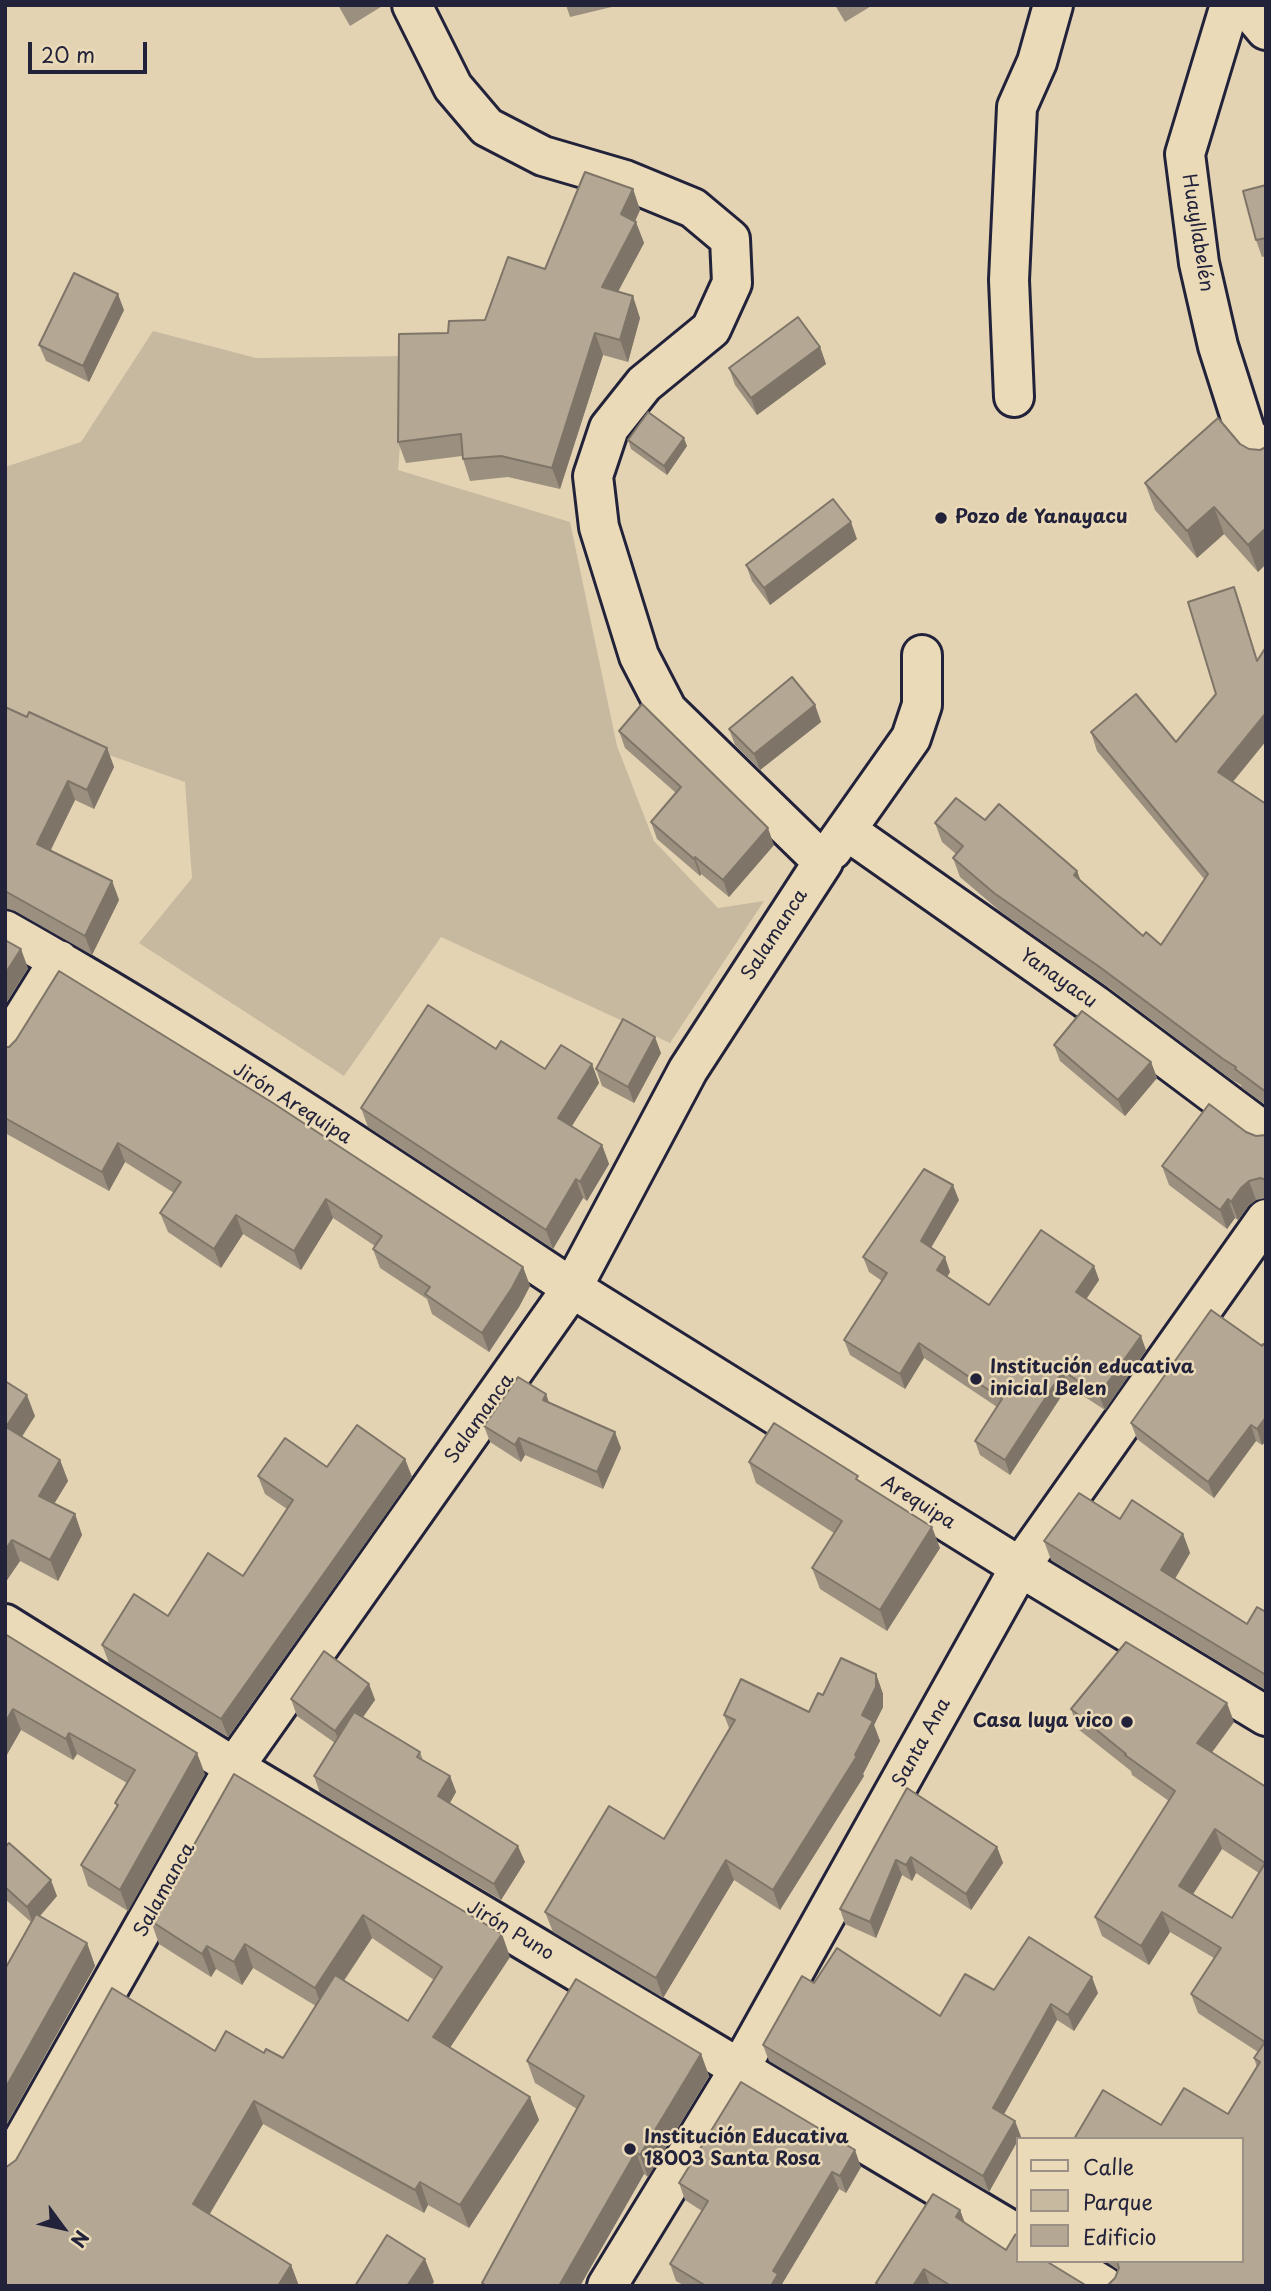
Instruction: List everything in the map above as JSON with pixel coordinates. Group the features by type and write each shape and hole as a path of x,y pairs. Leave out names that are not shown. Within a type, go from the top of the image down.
{"street":[{"path":"412,5 453,88 487,127 543,156 625,180 693,208 730,239 733,283 711,328 644,384 609,428 593,476 599,527 639,656 667,710 822,862"},
{"path":"1014,397 1009,281 1017,107 1037,62 1053,5"},
{"name":"Huayllabelén","path":"1230,5 1185,154 1199,263 1218,346 1246,434 1266,456"},
{"path":"1245,5 1266,30"},
{"name":"Salamanca","path":"5,2172 234,1767 572,1288 688,1070 822,862 911,738 922,705 922,655"},
{"name":"Yanayacu","path":"846,830 1095,1005 1266,1133"},
{"name":"Jirón Arequipa","path":"5,930 59,960 304,1110 572,1288"},
{"path":"5,1047 59,960"},
{"name":"Santa Ana","path":"607,2286 740,2068 1020,1567 1266,1219"},
{"name":"Arequipa","path":"572,1288 1020,1567 1266,1716"},
{"name":"Jirón Puno","path":"5,1624 234,1767 1016,2233"},
{"path":"1066,2263 1104,2286"}],"green space":[{"path":"153,331 256,358 407,356 398,470 570,522 617,746 654,841 718,908 764,901 670,1043 441,937 344,1076 139,943 192,878 185,782 5,718 5,467 81,442"}],"building":[{"path":"585,172 633,189 621,214 636,222 602,287 633,296 620,340 595,333 552,468 501,456 463,459 461,434 398,442 399,334 448,333 449,321 485,320 508,257 545,269"},
{"path":"1266,185 1266,238 1256,240 1243,191"},
{"path":"74,273 118,294 83,366 39,345"},
{"path":"798,317 820,347 751,398 729,368"},
{"path":"648,412 684,438 664,466 628,440"},
{"path":"1218,418 1240,444 1249,449 1260,450 1266,447 1266,528 1248,545 1214,507 1187,531 1145,483"},
{"path":"833,499 851,522 764,588 746,565"},
{"path":"1234,587 1257,661 1266,647 1266,713 1218,772 1266,804 1266,1092 1101,968 994,893 953,858 963,846 935,823 956,798 985,820 999,804 1077,871 1074,875 1143,936 1146,932 1161,945 1208,874 1091,732 1136,694 1176,742 1216,694 1188,602"},
{"path":"792,677 815,705 754,754 729,729"},
{"path":"642,704 768,828 723,880 651,822 681,787 619,731"},
{"path":"5,707 27,717 29,712 107,748 87,790 68,781 37,844 112,881 85,936 5,891"},
{"path":"5,940 21,949 5,974"},
{"path":"59,971 273,1103 523,1267 482,1333 425,1294 430,1287 373,1249 382,1236 326,1199 294,1251 236,1215 214,1249 160,1213 181,1182 118,1143 102,1172 5,1118 5,1047 9,1047 16,1040"},
{"path":"428,1005 496,1049 501,1041 545,1069 561,1045 592,1064 558,1118 602,1145 580,1182 576,1179 546,1230 361,1108"},
{"path":"1082,1011 1151,1062 1118,1100 1054,1045"},
{"path":"623,1019 655,1037 628,1087 596,1069"},
{"path":"1209,1104 1246,1132 1256,1136 1266,1135 1266,1180 1260,1178 1249,1181 1231,1202 1228,1199 1220,1210 1162,1166"},
{"path":"924,1169 953,1185 921,1241 945,1257 937,1270 989,1305 1041,1230 1094,1266 1076,1292 1141,1336 1099,1395 1063,1371 1005,1460 975,1441 1002,1399 919,1343 900,1374 844,1340 887,1273 863,1257"},
{"path":"1211,1310 1262,1346 1266,1346 1266,1417 1257,1429 1251,1425 1208,1482 1131,1423"},
{"path":"518,1377 546,1394 543,1400 615,1432 597,1472 519,1438 515,1445 484,1426"},
{"path":"5,1381 27,1395 6,1427 60,1460 39,1496 75,1514 50,1560 12,1540 5,1550"},
{"path":"774,1423 932,1527 880,1610 812,1568 842,1521 749,1462"},
{"path":"357,1425 405,1459 221,1719 102,1645 134,1594 168,1616 208,1553 243,1576 293,1500 258,1476 285,1438 327,1467"},
{"path":"1079,1493 1120,1519 1132,1500 1183,1534 1161,1570 1247,1624 1257,1607 1266,1612 1266,1675 1044,1541"},
{"path":"5,1634 197,1753 120,1890 81,1865 118,1805 115,1803 135,1770 69,1733 66,1739 13,1709 5,1723"},
{"path":"1126,1642 1227,1703 1197,1743 1266,1787 1266,2286 1107,2286 1115,2278 1119,2268 1118,2263 1243,2263 1243,2137 1075,2137 1103,2090 1161,2125 1184,2088 1228,2114 1260,2062 1254,2058 1265,2042 1191,1994 1221,1948 1162,1912 1141,1946 1095,1917 1175,1791 1071,1709","holes":["1215,1829 1265,1863 1232,1918 1179,1886"]},
{"path":"324,1651 369,1684 335,1731 291,1699"},
{"path":"841,1658 876,1674 876,1687 862,1715 873,1721 855,1755 857,1756 773,1890 726,1860 656,1978 545,1912 609,1806 664,1839 735,1720 724,1715 741,1679 809,1712 818,1693 823,1695"},
{"path":"354,1712 420,1752 417,1757 450,1776 438,1796 518,1846 494,1884 314,1776"},
{"path":"234,1774 502,1934 433,2037 530,2097 460,2205 420,2182 415,2190 254,2101 193,2204 291,2265 278,2286 5,2286 5,2168 16,2160 112,1988 215,2051 226,2031 264,2053 266,2049 283,2058 335,1975 408,2021 442,1967 363,1915 315,1988 245,1944 234,1962 207,1946 202,1954 151,1921"},
{"path":"907,1788 997,1847 966,1894 911,1857 906,1865 896,1860 870,1922 840,1909"},
{"path":"9,1843 51,1880 27,1907 5,1887 5,1847"},
{"path":"36,1914 87,1943 5,2089 5,1969"},
{"path":"1029,1937 1092,1977 1068,2015 1051,2004 993,2108 1015,2121 983,2176 763,2045 802,1976 814,1983 837,1948 940,2016 965,1974 994,1990"},
{"path":"576,1979 701,2054 640,2155 636,2152 559,2286 487,2286 482,2283 584,2096 527,2061"},
{"path":"741,2082 855,2150 840,2176 832,2172 773,2271 778,2274 771,2286 706,2286 670,2264 708,2201 679,2183"},
{"path":"933,2194 960,2210 956,2217 1006,2250 1016,2234 1016,2263 1049,2263 1087,2286 951,2286 924,2269 913,2286 880,2286 876,2283"},
{"path":"387,2235 425,2259 407,2286 355,2286"}],"place":[{"name":"Pozo de Yanayacu","path":"941,518"},
{"name":"Institución educativa inicial Belen","path":"976,1379"},
{"name":"Casa luya vico","path":"1127,1722"},
{"name":"Institución Educativa 18003 Santa Rosa","path":"630,2149"}]}
